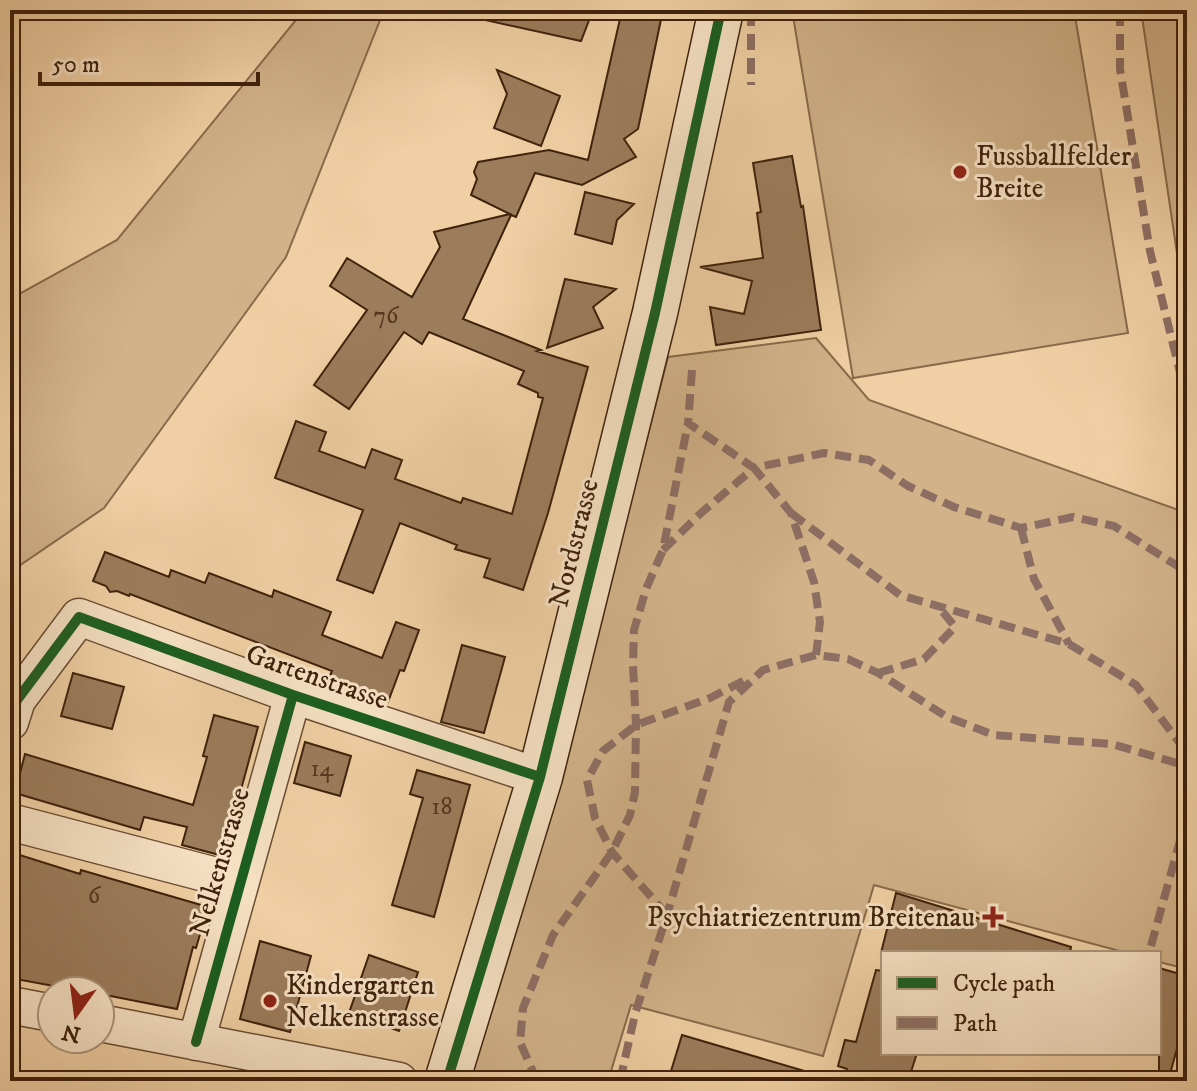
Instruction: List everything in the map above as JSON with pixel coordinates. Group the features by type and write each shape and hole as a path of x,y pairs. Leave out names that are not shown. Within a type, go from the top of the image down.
{"street":[{"name":"Nordstrasse","path":"447,1081 540,777 651,328 721,10"},
{"name":"Gartenstrasse","path":"10,722 17,700 79,617 293,695 540,777"},
{"name":"Nelkenstrasse","path":"196,1042 293,695"},
{"path":"10,822 239,882"},
{"path":"10,1005 36,1010"},
{"path":"116,1026 399,1081"}],"shaded area":[{"path":"304,10 384,10 286,257 104,508 10,572 10,299 117,240"},
{"name":"Fussballfelder Breite","path":"792,10 1074,10 1128,333 853,378"},
{"path":"1141,10 1187,10 1187,321"},
{"path":"816,338 869,400 1187,513 1187,969 1161,962 1161,951 1120,951 874,885 823,1056 631,1005 608,1081 463,1081 554,799 668,357"}],"building":[{"path":"486,10 593,10 581,41 485,20"},
{"path":"622,10 663,10 638,129 624,139 636,157 582,185 535,173 516,217 511,215 463,319 541,350 537,351 588,367 548,513 523,590 484,577 490,559 455,549 457,545 400,523 373,593 337,580 363,510 275,478 296,421 326,432 319,451 365,468 372,449 402,460 395,479 461,503 463,498 512,514 543,398 518,384 524,371 429,332 422,344 404,332 349,409 314,385 367,310 330,286 347,258 412,297 440,247 434,232 510,214 471,195 477,179 474,172 478,162 549,150 588,160"},
{"path":"497,70 560,96 541,146 494,128 507,94"},
{"path":"792,156 803,206 821,330 716,345 710,307 744,314 752,281 700,267 763,258 757,213 761,212 753,163"},
{"path":"585,192 634,204 617,220 612,244 575,234"},
{"path":"565,279 616,289 593,307 603,328 547,348"},
{"path":"105,552 169,577 171,570 205,583 209,573 272,597 274,590 331,612 322,635 382,658 396,622 419,630 404,671 400,670 388,702 328,680 332,671 130,594 110,592 106,586 93,581"},
{"path":"462,645 505,657 484,733 441,722"},
{"path":"73,673 124,687 112,729 61,716"},
{"path":"214,715 258,727 223,856 182,845 187,827 144,817 140,830 15,793 25,754 193,805 207,757 203,756"},
{"path":"305,742 351,756 340,796 294,783"},
{"path":"417,770 470,785 434,917 392,905 423,798 410,794"},
{"path":"10,852 80,874 81,870 208,907 196,948 193,947 177,1009 116,997 116,975 36,975 36,983 10,978"},
{"path":"896,893 1071,947 1070,951 882,951"},
{"path":"260,941 311,956 290,1032 240,1019"},
{"path":"369,955 418,972 399,1031 349,1013"},
{"path":"1161,969 1187,976 1187,1028 1183,1027 1168,1081 1159,1081"},
{"path":"876,970 881,971 881,1055 916,1055 908,1081 844,1081 847,1069 838,1066 845,1040 856,1042"},
{"path":"682,1035 818,1075 817,1081 668,1081"}],"marked path":[{"path":"751,10 751,85"},
{"path":"1120,10 1120,69 1150,251 1187,401"},
{"path":"692,370 688,423 754,468 824,453 869,460 908,486 954,507 1021,528 1073,517 1114,526 1187,572"},
{"path":"537,1081 520,1042 523,1008 553,935 612,852 630,815 635,792 634,630 646,589 663,550 688,423"},
{"path":"663,550 754,468 791,513 814,582 820,622 816,655"},
{"path":"791,513 900,595 1069,644 1136,685 1187,753"},
{"path":"1021,528 1034,579 1069,644"},
{"path":"878,673 924,659 955,627 939,607"},
{"path":"620,1081 635,1014 729,702 763,670 816,655 848,659 878,673 947,717 994,735 1112,744 1187,766"},
{"path":"667,915 612,852 595,818 587,780 603,751 636,725 710,698 745,680"},
{"path":"1151,946 1187,815"}],"cycle path":[{"path":"447,1081 540,777 655,313 721,10"},
{"path":"10,722 17,700 79,617 293,695 540,777"},
{"path":"196,1042 293,695"}],"place":[{"name":"Fussballfelder Breite","path":"960,172"},
{"name":"Psychiatriezentrum Breitenau","path":"993,917"},
{"name":"Kindergarten Nelkenstrasse","path":"270,1001"}]}
